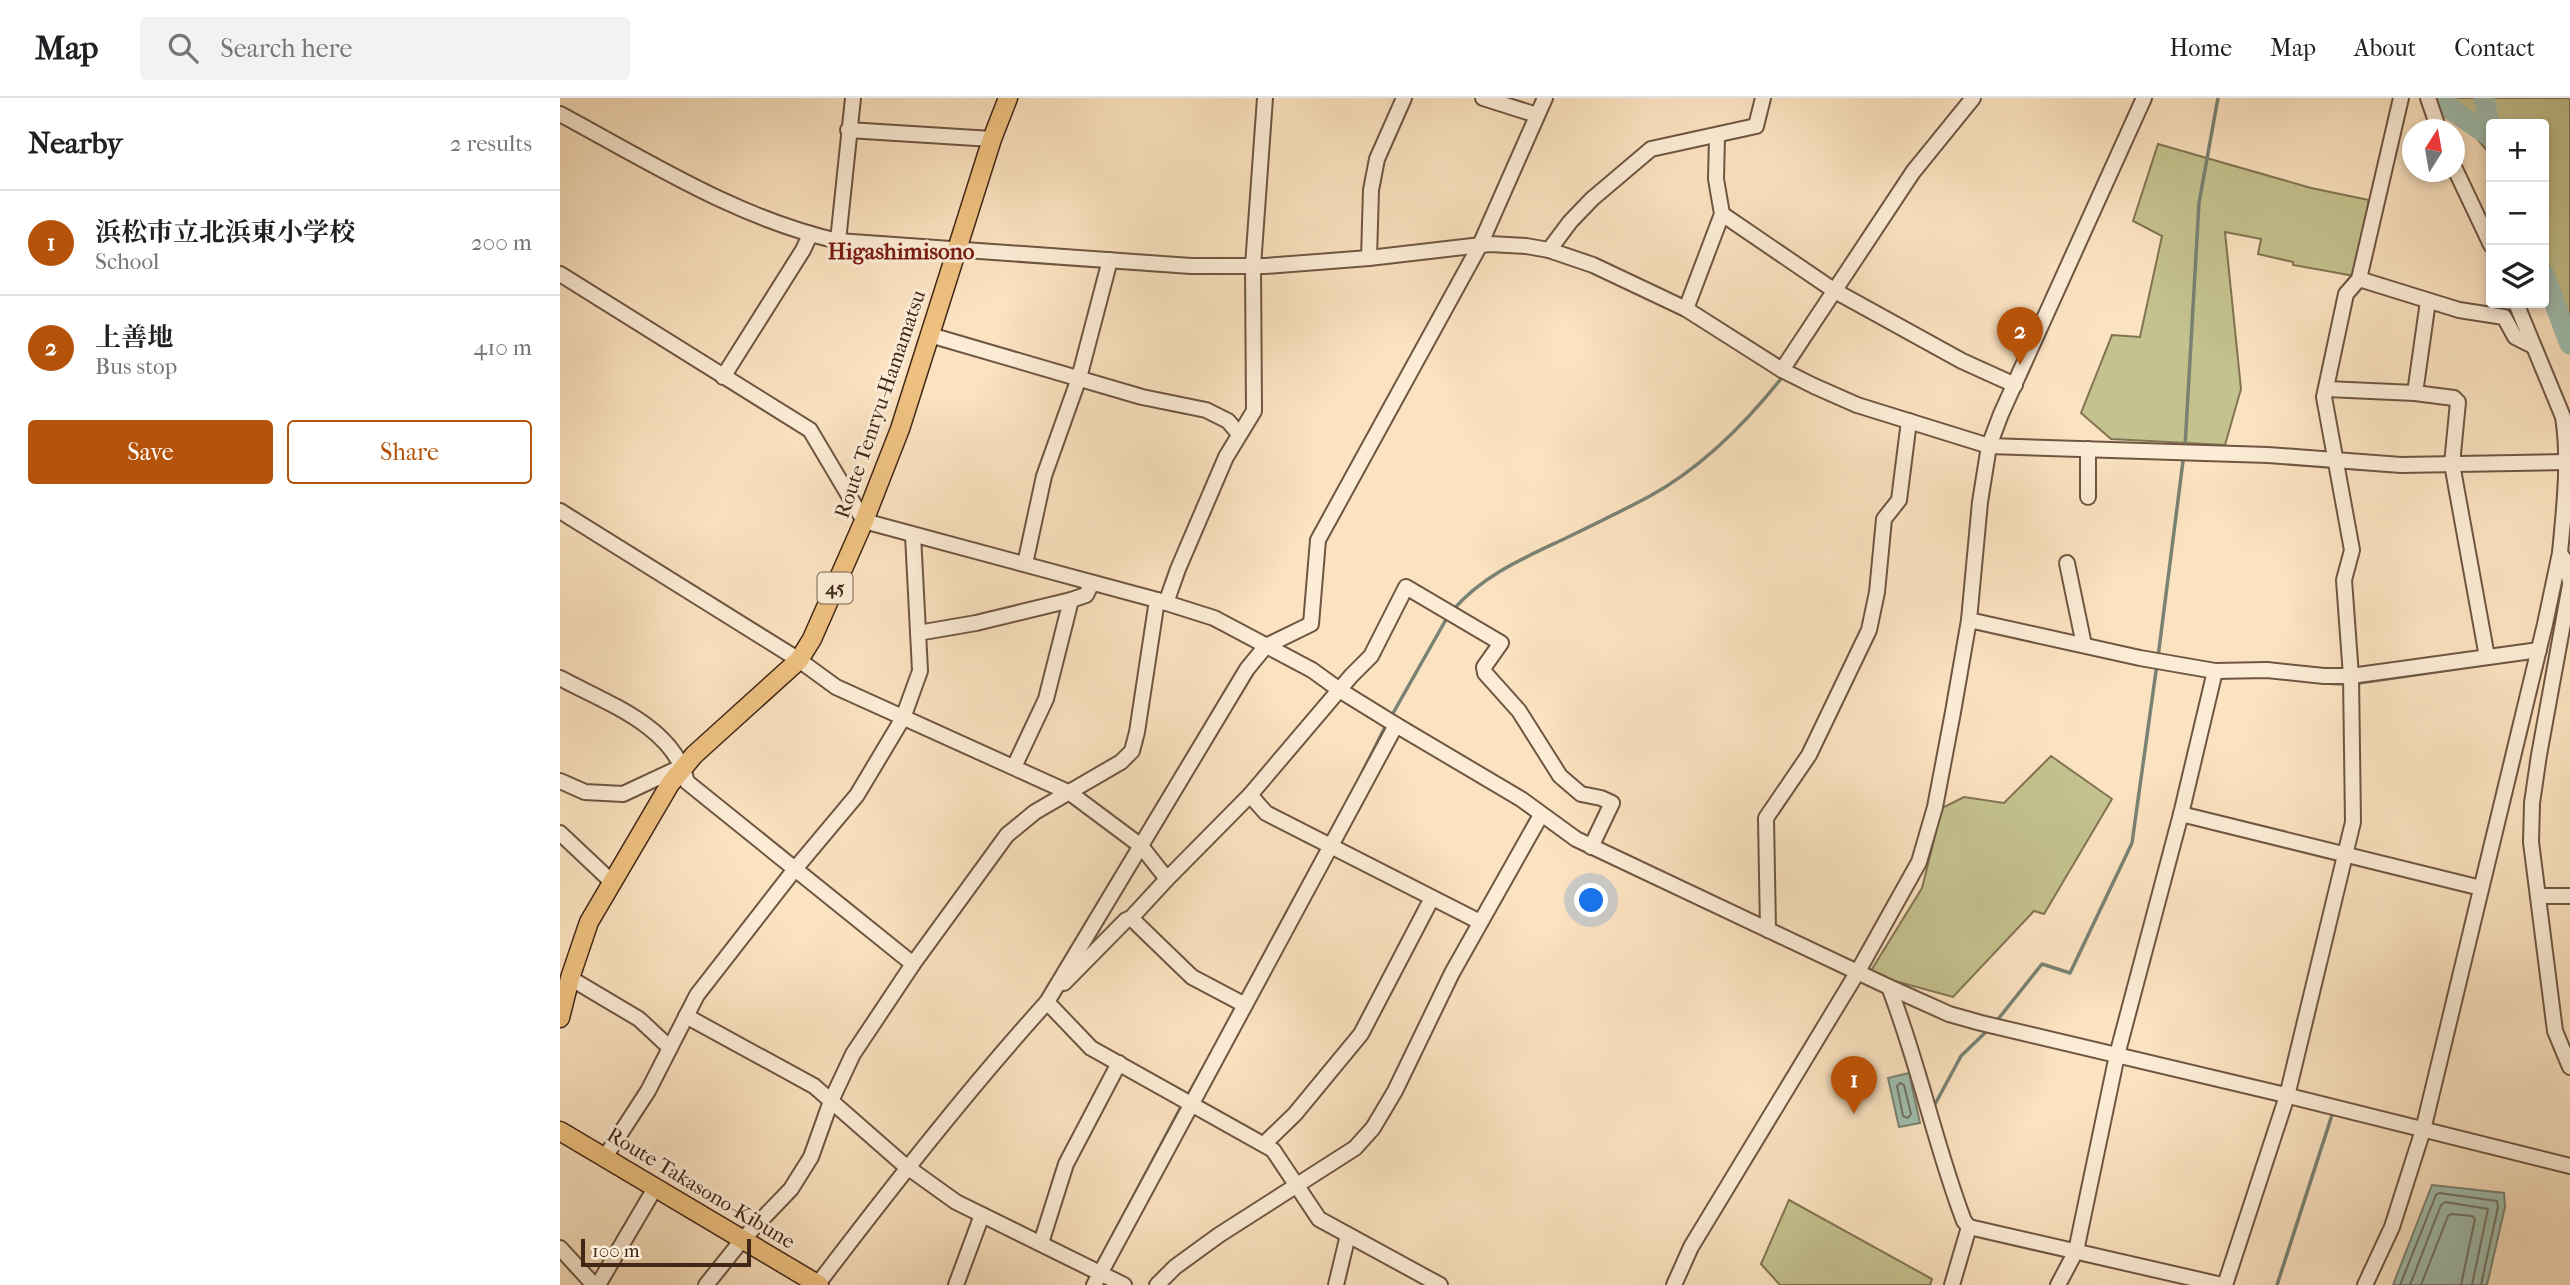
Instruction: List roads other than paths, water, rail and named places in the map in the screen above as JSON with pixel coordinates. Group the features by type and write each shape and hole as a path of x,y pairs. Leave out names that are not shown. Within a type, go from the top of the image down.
{"main road":[{"name":"Route Tenryu-Hamamatsu","path":"560,1018 589,922 670,785 683,766 799,660 812,639 864,521 900,429 992,139 1008,98"},
{"name":"Route Takasono-Kibune","path":"560,1131 813,1284"}],"street":[{"path":"838,241 853,98"},
{"path":"706,1285 742,1240 791,1189 811,1157 853,1054 913,964 1007,835 1035,812 1121,762 1132,751 1162,601 1239,434 1254,411 1253,266 1265,98"},
{"path":"1369,258 1371,190 1377,159 1404,98"},
{"path":"1483,98 1538,115"},
{"path":"1052,996 1237,683 1266,646 1311,624 1318,540 1480,245 1545,98"},
{"path":"1549,250 1592,199 1651,149 1756,126 1763,98"},
{"path":"1782,370 1913,172 1973,98"},
{"path":"1674,1285 1691,1247 1857,973 1919,862 1927,838 1954,712 1969,620 1980,502 1989,446 2144,98"},
{"path":"1889,987 1917,1068 1949,1182 1964,1221 1969,1227 2224,1285 2287,1096 2353,822 2351,676 2344,580 2352,550 2324,397 2346,294 2359,279 2401,98"},
{"path":"2428,98 2435,119"},
{"path":"560,114 761,218 810,235 838,241 1191,266 1253,266 1369,258 1480,245 1527,246 1549,250 1593,265 1686,309 1782,370 1857,405 1989,446 2268,455 2401,465 2567,463"},
{"path":"848,130 992,139"},
{"path":"1686,309 1722,214 1716,179 1717,136"},
{"path":"2461,182 2486,234"},
{"path":"1722,214 1835,291 1962,361 2015,385"},
{"path":"723,377 810,235"},
{"path":"1025,564 1044,476 1079,378 1111,260"},
{"path":"560,274 810,430 864,521 1162,601 1214,618 1312,670 1396,725 1521,799 1566,833 1591,847 1949,1014 2570,1167"},
{"path":"2359,279 2459,310 2504,317 2515,337 2533,346"},
{"path":"2415,393 2428,301"},
{"path":"2365,1285 2392,1227 2423,1130 2560,553 2569,446 2563,417 2518,308"},
{"path":"930,335 1142,397 1206,411 1227,422 1239,434"},
{"path":"2327,388 2415,393 2454,398 2458,402 2452,464 2487,657"},
{"path":"1768,930 1766,818 1809,755 1869,629 1877,592 1884,519 1899,500 1909,421"},
{"path":"2088,449 2088,496"},
{"path":"560,511 799,660 836,687 1070,793 1140,846 1167,878"},
{"path":"605,1157 648,1091 697,995 795,869 857,795 903,718 919,671 913,535"},
{"path":"2560,553 2566,562 2570,583 2532,803 2531,842 2555,1031 2570,1067"},
{"path":"2067,563 2084,645"},
{"path":"918,633 976,623 1071,600 1086,595 1091,583"},
{"path":"813,1284 992,1064 1052,996 1250,795 1371,656 1406,587 1501,643 1484,667 1485,673 1519,711 1560,776 1581,794 1612,803 1591,847"},
{"path":"1014,767 1046,699 1071,600"},
{"path":"1969,620 2158,662 2215,671 2267,670 2351,676 2539,650"},
{"path":"2058,1285 2076,1251 2117,1055 2181,814 2215,671"},
{"path":"560,678 658,732 683,766 687,782 913,964"},
{"path":"1095,1275 1241,1003 1396,725"},
{"path":"560,781 585,792 623,794 683,766"},
{"path":"1250,795 1266,813 1480,922"},
{"path":"2181,814 2481,887"},
{"path":"1157,1285 1175,1267 1219,1235 1355,1148 1373,1128 1395,1091 1446,984 1541,815"},
{"path":"560,832 612,882"},
{"path":"2538,896 2570,896"},
{"path":"1265,1144 1296,1114 1361,1034 1432,898"},
{"path":"1131,918 1192,976 1241,1003"},
{"path":"570,978 632,1014 670,1048"},
{"path":"1052,996 1091,1048 1273,1150 1319,1219 1440,1285"},
{"path":"686,1016 814,1086 907,1168 956,1202 1041,1243 1095,1275 1124,1285"},
{"path":"1041,1243 1066,1164 1119,1063"},
{"path":"560,1248 596,1285 655,1188"},
{"path":"956,1285 982,1215"},
{"path":"1952,1285 1969,1227"},
{"path":"1336,1285 1348,1236"}],"water":[{"path":"1909,1073 1920,1123 1899,1127 1888,1078"},
{"path":"2432,1185 2504,1193 2505,1207 2487,1285 2393,1285"}],"waterway":[{"path":"2185,447 2199,203 2218,98"},
{"path":"2444,98 2452,110 2486,134"},
{"path":"2484,98 2488,119"},
{"path":"2549,288 2570,344"},
{"path":"1453,610 1477,587 1505,568 1650,496 1688,471 1723,442 1755,410 1784,375"},
{"path":"2158,657 2183,461"},
{"path":"1392,715 1448,616"},
{"path":"1995,1023 2042,964 2070,973 2132,843 2157,664"},
{"path":"2357,690 2359,683 2482,665"},
{"path":"2180,672 2205,676"},
{"path":"2326,683 2341,684"},
{"path":"1357,783 1386,725"},
{"path":"1240,1000 1294,899"},
{"path":"1222,1034 1236,1007"},
{"path":"1934,1106 1961,1056 1990,1028"},
{"path":"1186,1098 1215,1047"},
{"path":"1097,1265 1182,1105"},
{"path":"2277,1285 2333,1112"},
{"path":"1967,1257 1972,1241"}],"place":[{"name":"上善地","path":"2020,365"},
{"name":"浜松市立北浜東小学校","path":"1854,1114"}],"district":[{"name":"Higashimisono","path":"901,251"}]}
